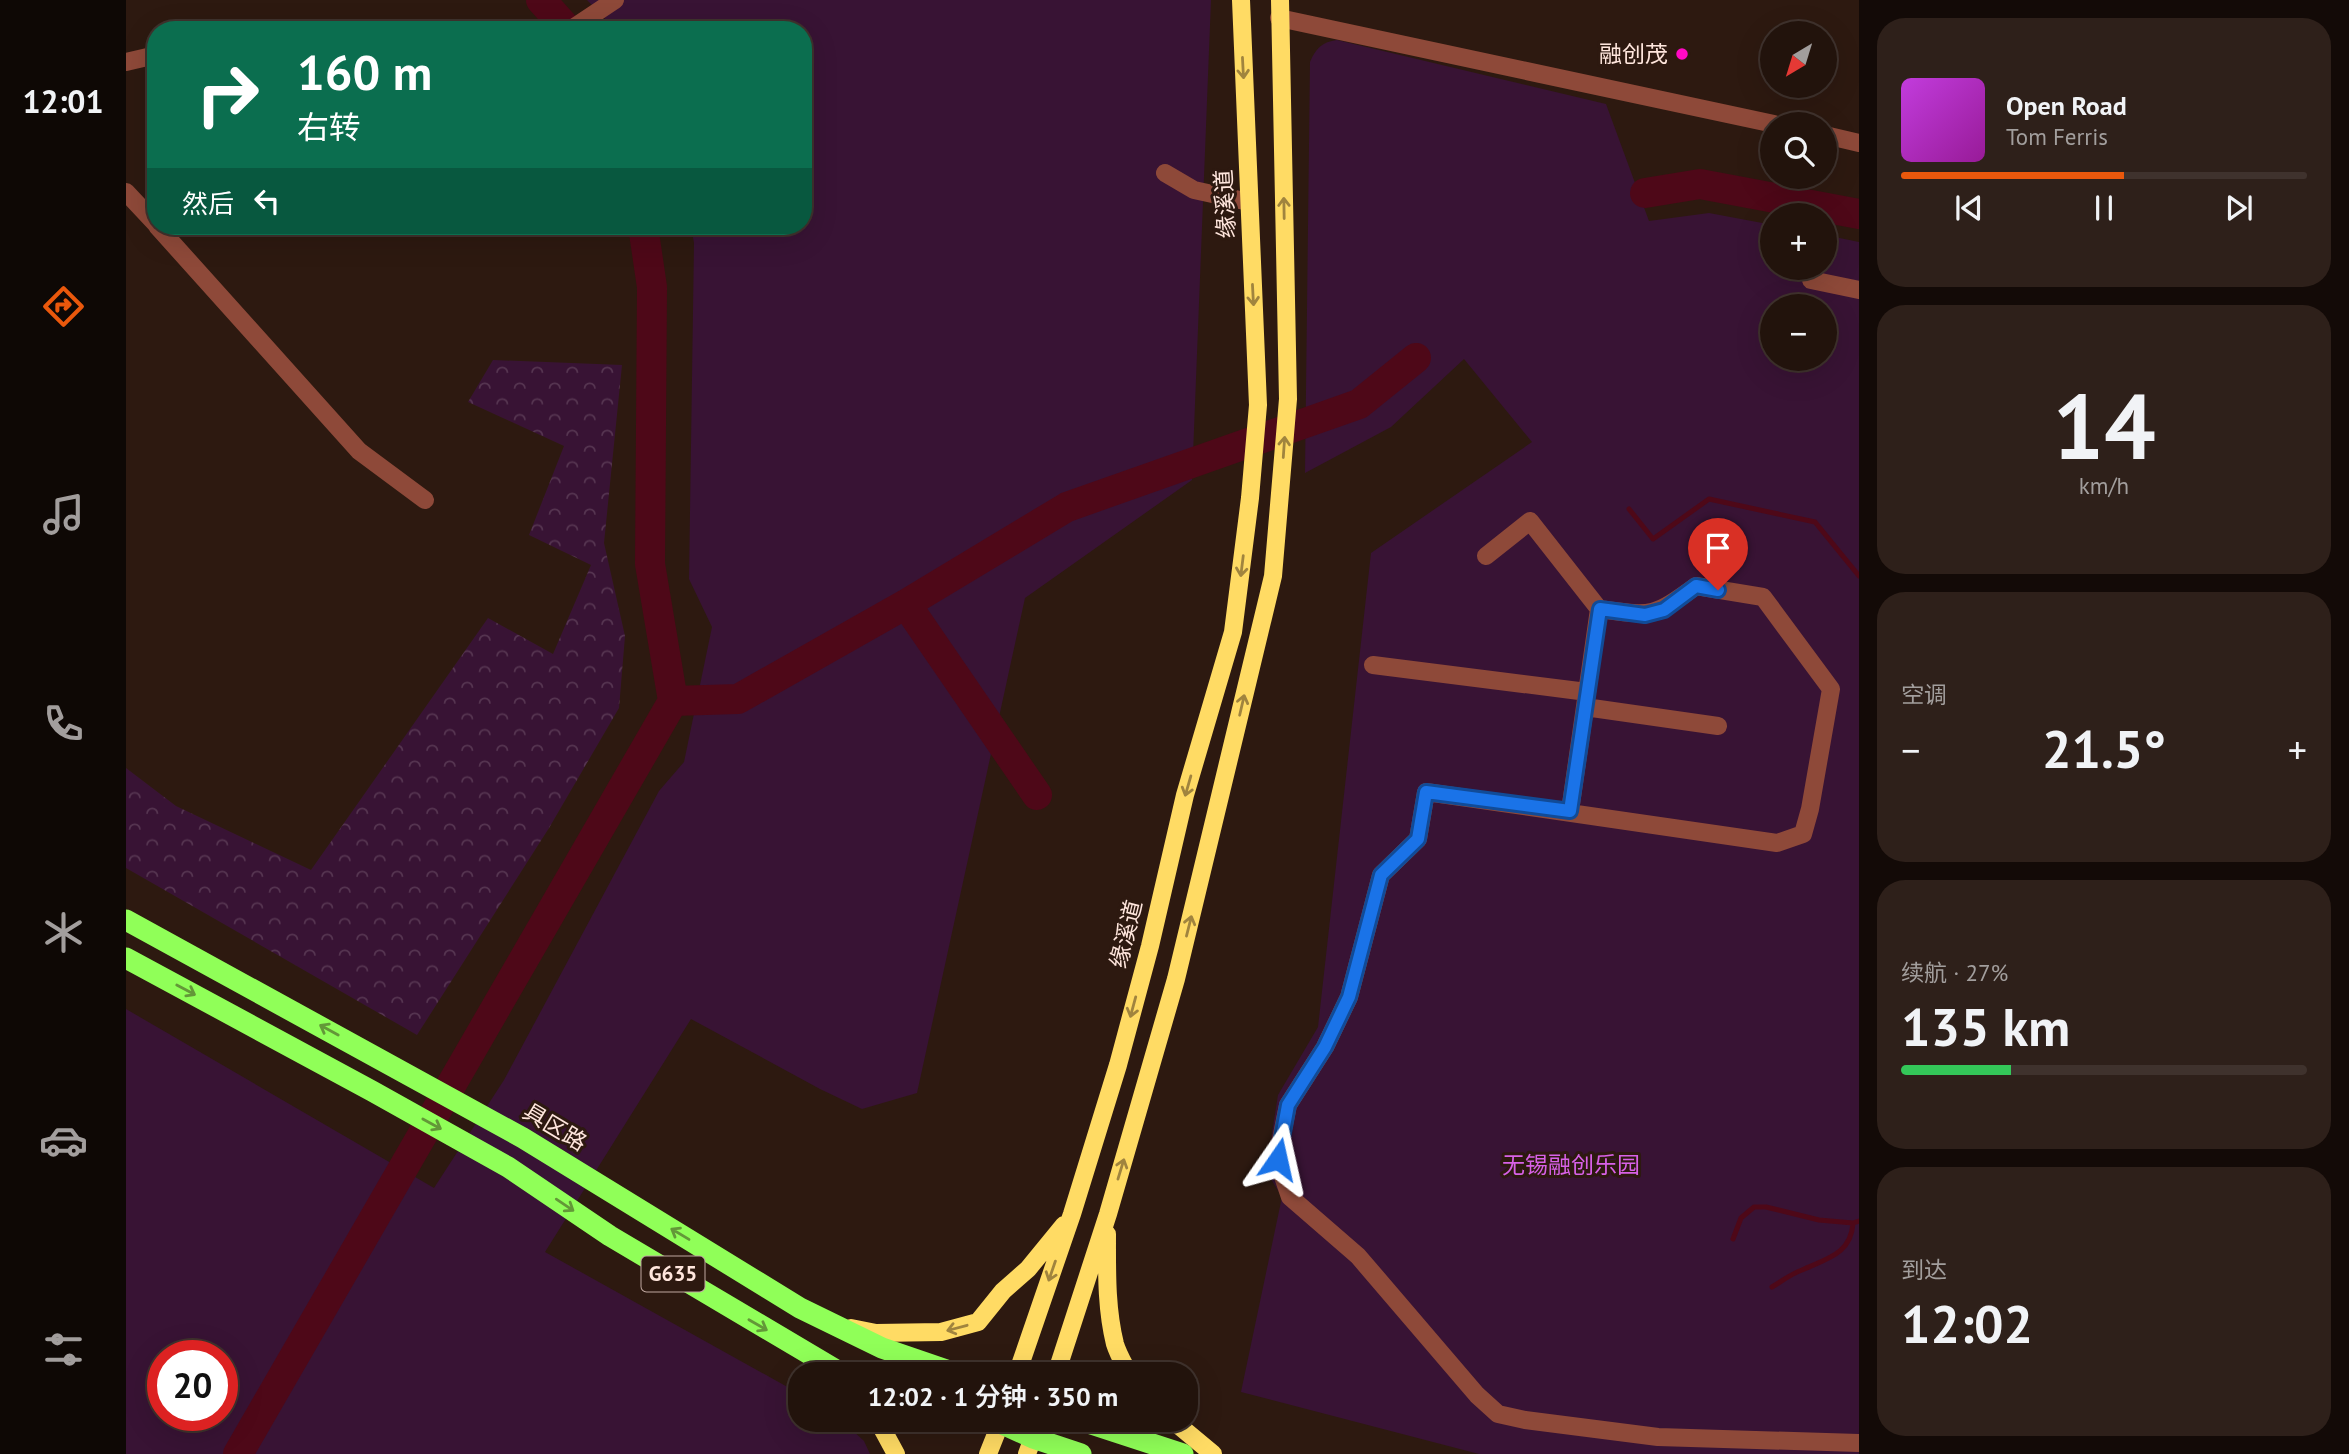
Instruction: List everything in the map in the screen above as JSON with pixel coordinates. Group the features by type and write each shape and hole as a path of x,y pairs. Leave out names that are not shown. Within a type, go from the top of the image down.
{"highway":[{"name":"具区路","path":"126,920 523,1138 800,1308 882,1348 923,1362"},
{"name":"G635","path":"126,958 508,1167 610,1236 822,1362"},
{"path":"1116,1432 1183,1454"},
{"path":"1033,1437 1081,1454"}],"main road":[{"name":"缘溪道","path":"1021,1362 1072,1214 1121,1052 1150,946 1185,795 1233,632 1250,498 1258,405 1241,0"},
{"path":"1060,1362 1108,1214 1177,979 1273,576 1288,399 1280,9"},
{"path":"836,1325 876,1333 911,1333 941,1332 978,1322 1003,1290 1028,1269 1072,1214"},
{"path":"1108,1214 1106,1277 1115,1346 1123,1362"},
{"path":"884,1432 896,1454"},
{"path":"988,1454 995,1432"},
{"path":"1187,1432 1213,1454"}],"street":[{"path":"583,21 615,0"},
{"path":"1280,9 1760,121"},
{"path":"126,62 147,57"},
{"path":"1837,138 1859,143"},
{"path":"1165,173 1194,190 1249,202"},
{"path":"126,192 147,215"},
{"path":"165,235 359,451 425,500"},
{"path":"1811,281 1859,290"},
{"path":"1486,556 1530,521 1600,609 1645,615 1664,610 1696,586 1763,597 1830,689 1810,809 1802,834 1777,843 1426,792 1418,839 1381,875 1349,997 1325,1047 1288,1105 1278,1159 1290,1197 1359,1256 1477,1395 1498,1413 1525,1420 1658,1437 1859,1443"},
{"path":"1570,811 1600,609"},
{"path":"1373,665 1586,699 1718,726"}],"green space":[{"path":"587,0 1211,0 1192,480 1025,598 917,1093 862,1109 691,1019 545,1252 788,1387 788,1432 854,1432 864,1441 870,1454 126,1454 126,1009 434,1188 504,1080 659,791 684,762 712,627 689,579 693,235 812,235 812,21 607,21"},
{"name":"无锡融创乐园","path":"1337,40 1606,104 1649,221 1709,213 1760,223 1760,280 1837,280 1837,237 1859,242 1859,1454 1479,1454 1241,1392 1282,1197 1266,1171 1278,1095 1318,1027 1371,553 1532,442 1464,359 1391,427 1305,473 1310,62 1320,46"},
{"path":"493,360 622,365 604,543 625,636 619,708 549,828 417,1035 126,868 126,768 176,806 311,870 488,618 553,654 591,565 529,535 564,446 468,402"}],"waterway":[{"path":"541,0 560,21"},
{"path":"1645,193 1700,184 1859,214"},
{"path":"644,235 652,287 650,564 673,701 738,699 906,604 1067,507 1359,404 1416,358"},
{"path":"1629,509 1653,539 1709,499 1815,522 1859,576"},
{"path":"906,604 1037,795"},
{"path":"238,1454 673,701"},
{"path":"1733,1239 1741,1218 1754,1207 1766,1207 1819,1220 1853,1223"},
{"path":"1772,1287 1828,1259 1842,1249 1851,1234 1853,1223 1859,1221"}],"place":[{"name":"融创茂","path":"1682,54"}],"route":[{"path":"1278,1159 1288,1105 1325,1047 1349,997 1381,875 1418,839 1426,792 1570,811 1600,609 1645,615 1664,610 1696,586 1718,590"}]}
